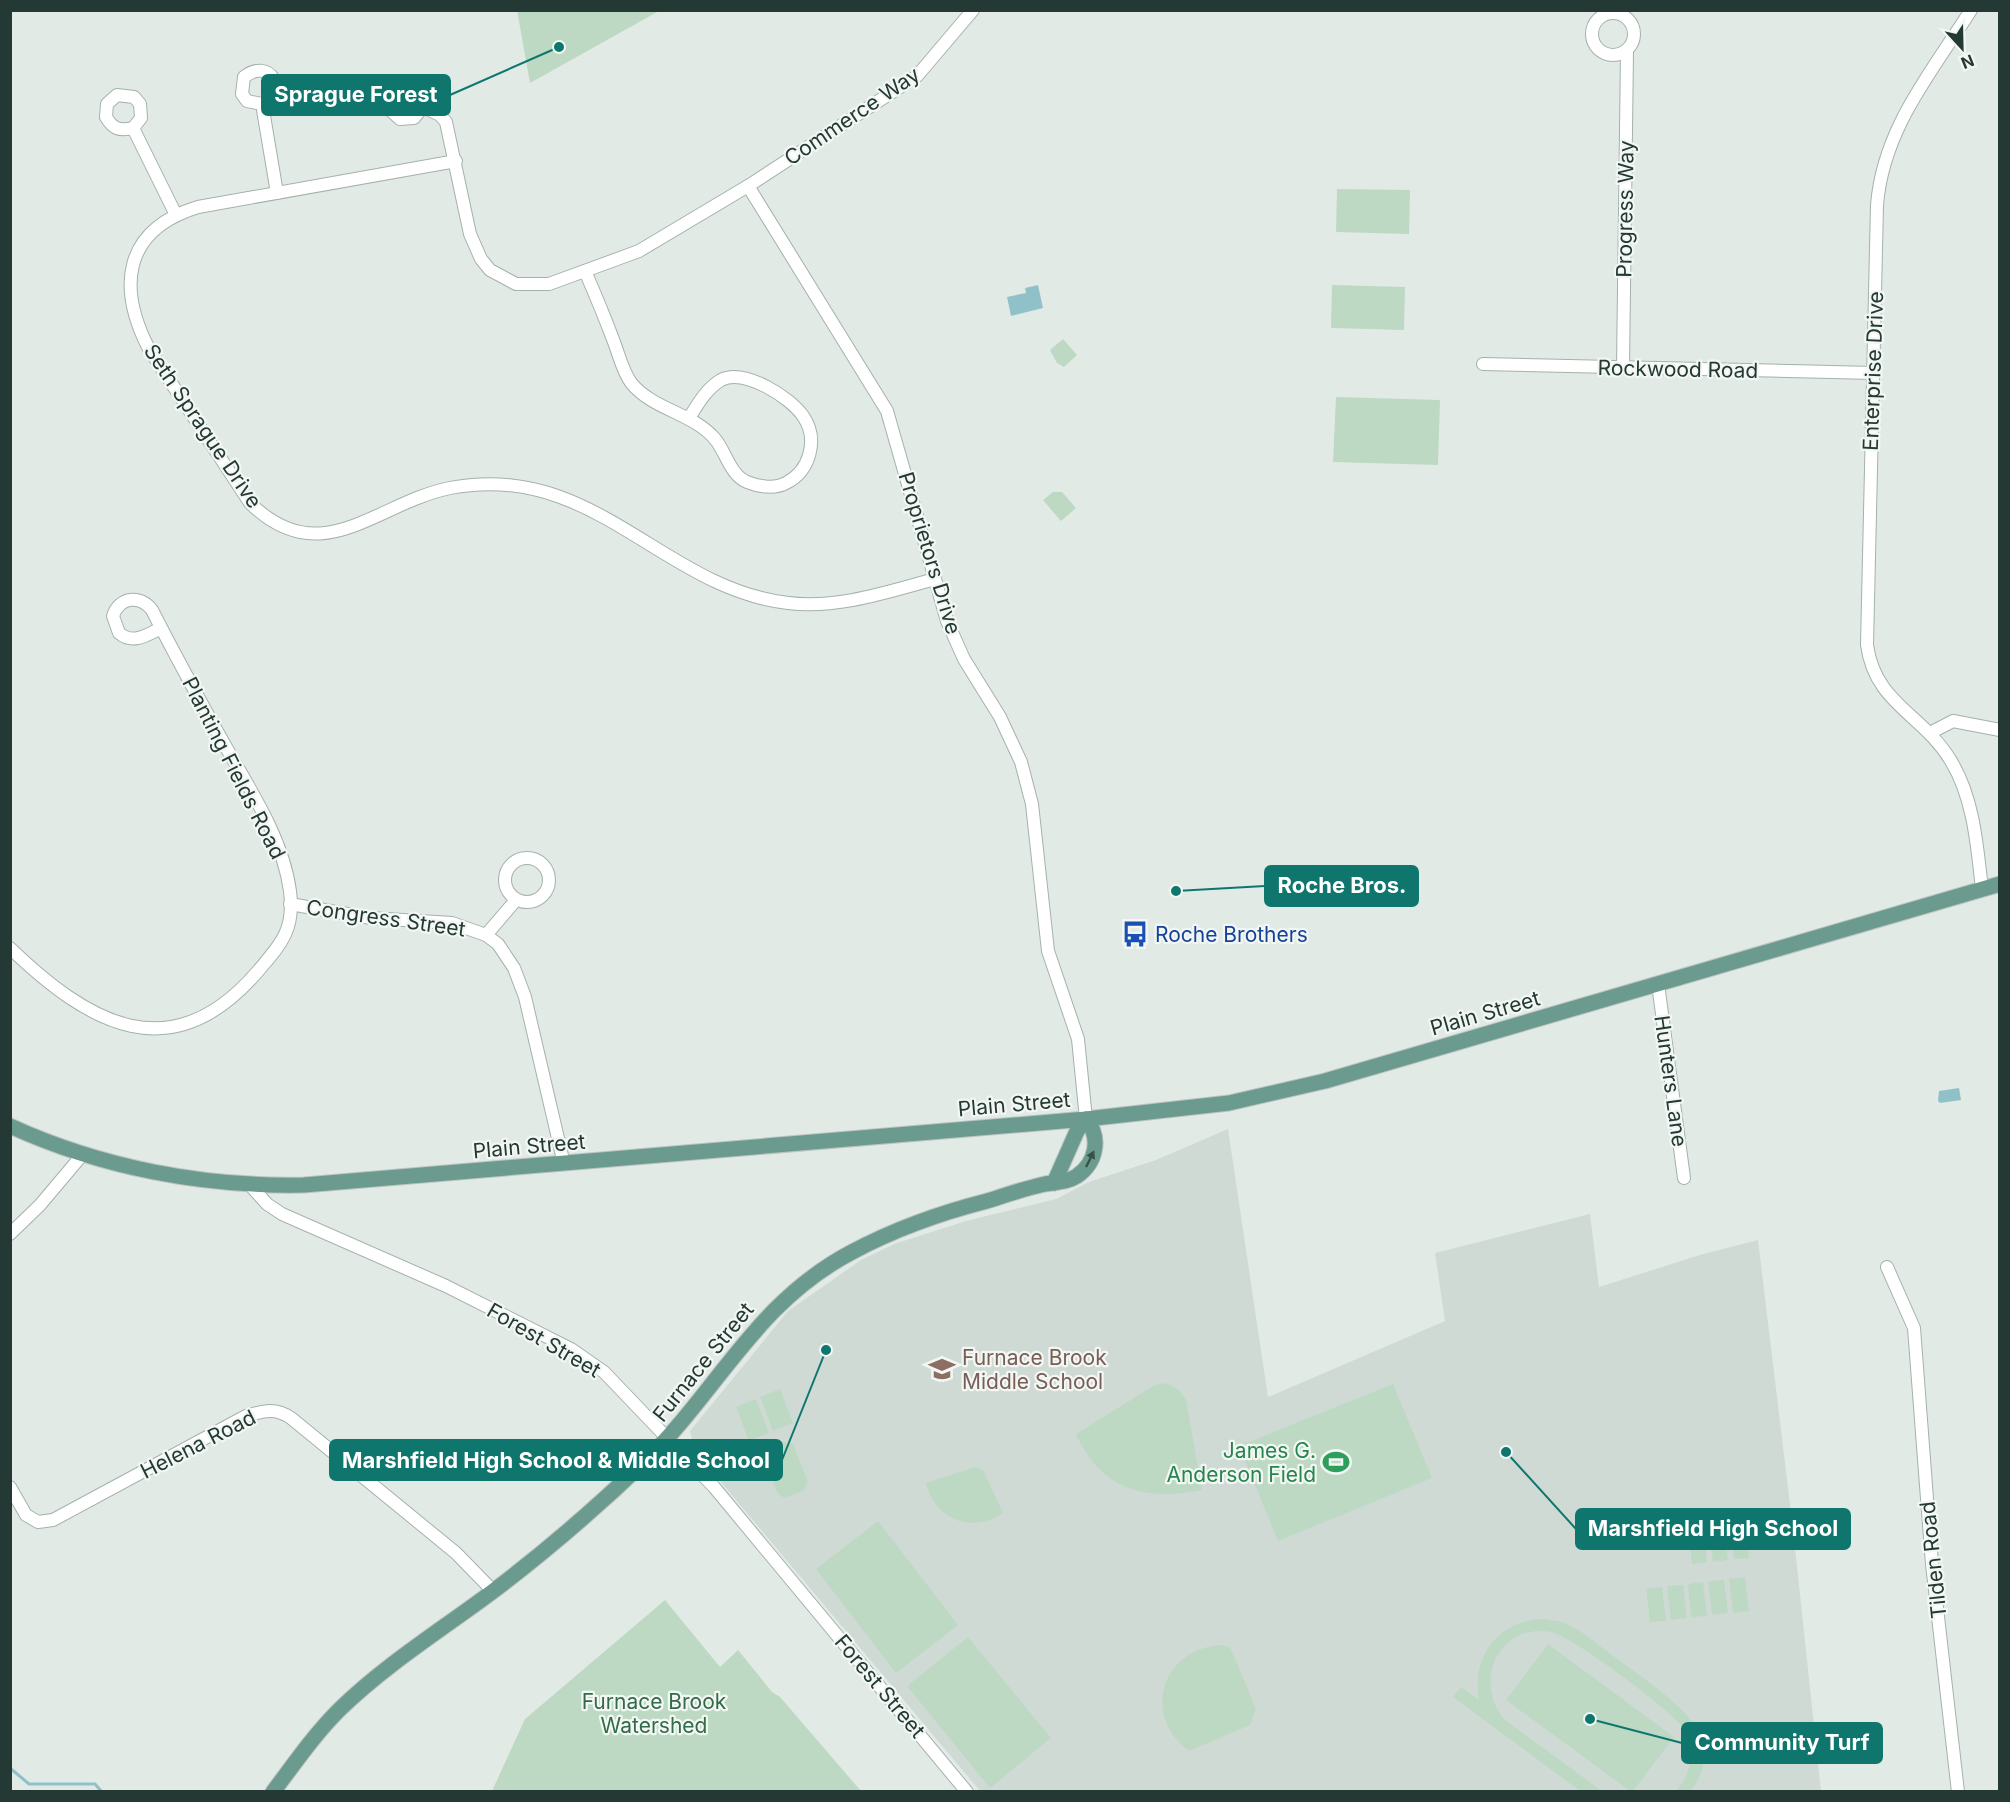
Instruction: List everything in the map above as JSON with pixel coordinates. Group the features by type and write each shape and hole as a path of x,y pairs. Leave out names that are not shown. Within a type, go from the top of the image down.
{"main road":[{"name":"Plain Street","path":"10,1126 83,1154 155,1172 250,1185 338,1184 1086,1119 1229,1104 1268,1096 2000,884"},
{"name":"Furnace Street","path":"273,1791 326,1725 350,1700 561,1536 668,1437 774,1309 821,1270 867,1244 919,1221 1074,1178 1090,1162 1095,1134 1086,1119"},
{"path":"1054,1183 1077,1131 1086,1119"}],"street":[{"name":"Commerce Way","path":"423,107 440,115 446,122 470,234 475,249 489,270 516,284 534,286 549,284 655,242 748,186 917,76 973,10"},
{"name":"Enterprise Drive","path":"1971,10 1906,109 1884,159 1877,205 1867,621 1870,663 1880,685 1930,733 1951,761 1970,807 1982,889"},
{"name":"Progress Way","path":"1623,368 1627,51"},
{"path":"262,104 277,193"},
{"path":"132,128 176,215"},
{"name":"Seth Sprague Drive","path":"456,161 198,207 176,215 154,230 136,257 130,288 133,315 149,350 250,503 279,525 309,535 328,535 352,528 411,500 450,488 487,485 518,486 572,500 719,583 787,603 838,602 935,579"},
{"name":"Proprietors Drive","path":"748,186 887,411 935,579 955,640 1013,743 1026,780 1038,857 1048,951 1078,1039 1086,1119"},
{"path":"585,270 632,384 659,403 689,418 715,439 736,474 746,482 770,488 787,483 804,468 811,450 810,433 804,417 794,406 756,381 740,378 722,379 706,393 689,418"},
{"name":"Rockwood Road","path":"1483,364 1874,373"},
{"name":"Planting Fields Road","path":"10,948 54,987 99,1017 132,1026 167,1028 201,1017 242,989 285,939 291,904 285,869 274,839 161,628"},
{"path":"1930,733 1953,721 2000,730"},
{"path":"486,934 516,900"},
{"name":"Congress Street","path":"291,904 371,918 452,923 486,934 507,955 519,981 564,1164"},
{"name":"Hunters Lane","path":"1658,984 1684,1178"},
{"path":"10,1234 40,1205 83,1154"},
{"name":"Forest Street","path":"250,1185 267,1204 282,1214 414,1271 571,1349 614,1381 668,1437 794,1582 967,1791"},
{"name":"Tilden Road","path":"1887,1267 1914,1328 1932,1564 1958,1791"},
{"name":"Helena Road","path":"10,1487 26,1515 38,1522 53,1520 246,1416 265,1410 276,1411 291,1418 456,1553 493,1591"}],"shaded area":[{"path":"1228,1129 1268,1397 1445,1321 1435,1253 1590,1214 1599,1287 1703,1254 1758,1240 1793,1529 1821,1791 980,1791 695,1451 690,1431 788,1311 861,1260 894,1244 966,1221 1056,1199 1089,1182 1156,1160"}],"green space":[{"path":"517,10 659,10 659,11 530,83"},
{"path":"1337,189 1410,190 1409,234 1336,232"},
{"path":"1332,285 1405,287 1404,330 1331,328"},
{"path":"1063,339 1077,355 1064,367 1057,363 1050,350"},
{"path":"1336,397 1440,400 1438,465 1333,462"},
{"path":"1053,492 1062,492 1076,508 1061,521 1043,500"},
{"path":"1165,1383 1178,1389 1186,1400 1202,1490 1162,1494 1127,1488 1112,1480 1098,1468 1086,1453 1076,1434 1155,1385"},
{"name":"James G. Anderson Field","path":"1393,1384 1432,1478 1278,1541 1239,1446"},
{"path":"780,1389 793,1423 773,1431 760,1397"},
{"path":"756,1399 769,1433 749,1441 736,1407"},
{"path":"783,1441 793,1444 808,1482 803,1491 784,1498 778,1494 762,1455 767,1447"},
{"path":"975,1467 983,1470 1003,1513 979,1522 956,1520 937,1506 926,1483"},
{"path":"878,1521 958,1625 896,1673 816,1569"},
{"path":"1745,1524 1749,1558 1734,1559 1730,1526"},
{"path":"1724,1527 1728,1560 1713,1562 1709,1528"},
{"path":"1704,1529 1707,1562 1692,1564 1688,1531"},
{"path":"1745,1577 1749,1611 1733,1613 1729,1579"},
{"path":"1724,1580 1728,1613 1712,1615 1708,1581"},
{"path":"1703,1582 1707,1616 1691,1617 1688,1584"},
{"path":"1683,1585 1687,1618 1671,1620 1667,1586"},
{"path":"1662,1587 1666,1621 1650,1622 1646,1589"},
{"name":"Furnace Brook Watershed","path":"665,1600 720,1667 738,1650 772,1692 780,1697 861,1791 492,1791 525,1719"},
{"path":"1544,1619 1563,1622 1579,1630 1684,1712 1702,1739 1704,1755 1701,1772 1691,1791 1676,1791 1688,1771 1691,1756 1686,1732 1678,1722 1600,1660 1551,1632 1533,1631 1517,1636 1505,1645 1496,1658 1491,1673 1491,1689 1495,1705 1505,1720 1602,1791 1580,1791 1453,1697 1461,1687 1479,1700 1479,1669 1492,1643 1514,1625"},
{"path":"968,1637 1051,1738 990,1788 907,1686"},
{"path":"1548,1644 1674,1737 1633,1791 1506,1700"},
{"path":"1222,1645 1230,1647 1256,1709 1250,1725 1189,1751 1174,1737 1165,1720 1162,1703 1165,1686 1172,1671 1184,1658 1201,1649"}],"water":[{"path":"1038,285 1043,308 1011,316 1007,297 1026,293 1025,288"},
{"path":"1959,1088 1961,1100 1940,1103 1938,1101 1939,1091"}],"waterway":[{"path":"10,1768 29,1784 95,1784 102,1792"}],"place":[{"name":"Sprague Forest","path":"559,47"},
{"name":"Roche Bros.","path":"1176,891"},
{"name":"Roche Brothers","path":"1135,934"},
{"name":"Marshfield High School & Middle School","path":"826,1350"},
{"name":"Furnace Brook Middle School","path":"942,1369"},
{"name":"Marshfield High School","path":"1506,1452"},
{"name":"James G. Anderson Field","path":"1336,1462"},
{"name":"Community Turf","path":"1590,1719"}]}
